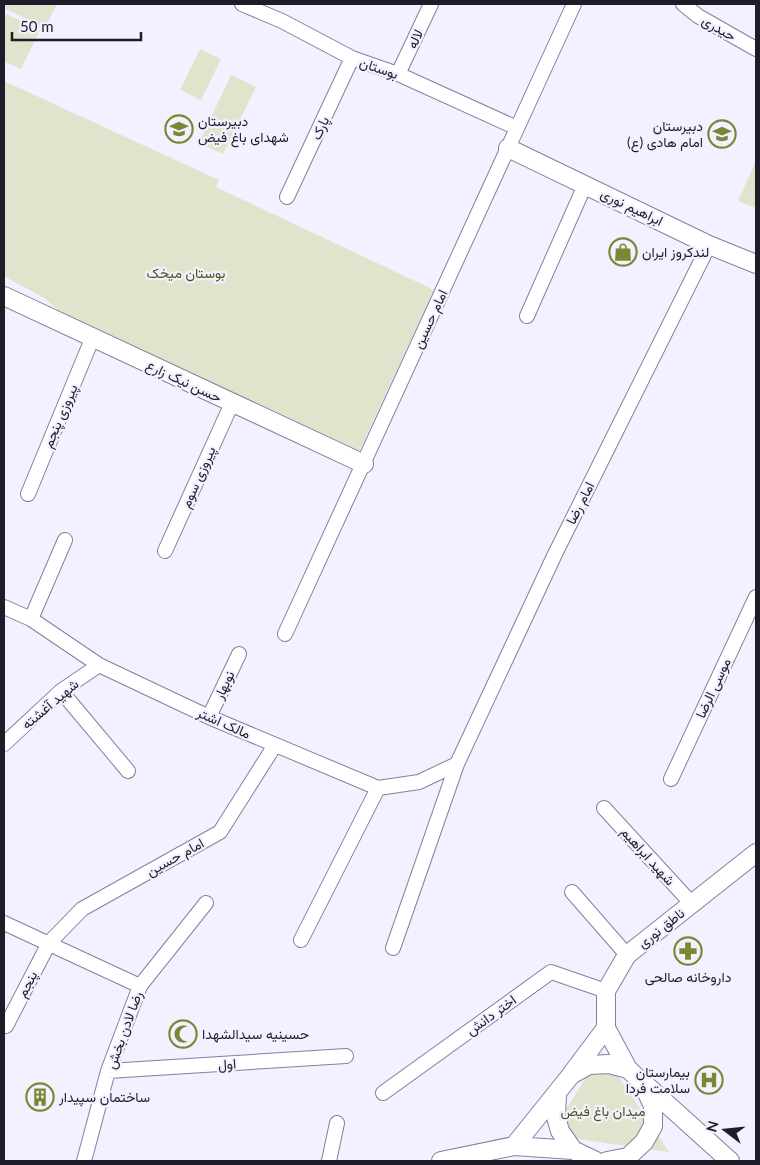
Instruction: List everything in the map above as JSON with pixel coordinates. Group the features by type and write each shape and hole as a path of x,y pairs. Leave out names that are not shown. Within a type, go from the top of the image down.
{"street":[{"name":"بوستان","path":"242,4 352,58 398,74 517,128"},
{"name":"لاله","path":"398,74 431,4"},
{"name":"امام حسین","path":"285,634 574,4"},
{"name":"حیدری","path":"683,4 698,16 756,49"},
{"name":"پارک","path":"287,197 352,58"},
{"name":"ابراهیم نوری","path":"508,148 756,264"},
{"path":"527,316 585,185"},
{"name":"امام رضا","path":"393,948 457,764 555,554 710,244"},
{"name":"حسن نیک زارع","path":"4,296 364,464"},
{"name":"پیروزی پنجم","path":"28,494 92,338"},
{"name":"پیروزی سوم","path":"165,552 232,403"},
{"path":"31,619 65,540"},
{"name":"موسی الرضا","path":"671,779 756,597"},
{"name":"مالک اشتر","path":"4,607 31,619 99,665 210,717 378,788"},
{"name":"نوبهار","path":"210,717 239,654"},
{"name":"شهید آغشته","path":"4,744 62,691 99,665"},
{"path":"62,691 128,771"},
{"name":"امام حسین","path":"49,943 82,909 220,832 275,745"},
{"path":"301,940 378,788 419,782 457,764"},
{"name":"شهید ابراهیم","path":"604,808 692,904"},
{"name":"ناطق نوری","path":"606,991 628,955 756,853"},
{"path":"572,892 628,955"},
{"path":"140,986 206,903"},
{"name":"رضا لادن بخش","path":"4,923 140,986 108,1071 84,1161"},
{"name":"پنجم","path":"6,1026 49,943"},
{"name":"اختر دانش","path":"384,1093 551,972 606,991"},
{"path":"606,991 606,1028 628,1069 730,1161"},
{"path":"514,1146 557,1094 606,1028"},
{"name":"اول","path":"108,1071 346,1056"},
{"path":"571,1075 589,1065 609,1064 628,1069"},
{"path":"606,1161 635,1159 653,1126 653,1106 642,1082"},
{"path":"557,1094 556,1116 560,1131 573,1150"},
{"path":"329,1161 337,1123"},
{"path":"441,1161 514,1146 573,1150 596,1161"}],"green space":[{"path":"4,4 57,4 45,28 4,8"},
{"path":"4,13 40,30 21,69 4,61"},
{"path":"200,49 221,59 201,100 180,90"},
{"path":"231,75 256,87 223,154 199,143"},
{"name":"بوستان میخک","path":"4,81 219,180 216,187 434,290 359,451 66,317 44,298 4,276"},
{"path":"756,161 756,208 738,201"},
{"name":"میدان باغ فیض","path":"602,1052 669,1152 550,1135"}],"place":[{"name":"دبیرستان شهدای باغ فیض","path":"179,129"},
{"name":"دبیرستان امام هادی (ع)","path":"722,134"},
{"name":"لندکروز ایران","path":"623,252"},
{"name":"داروخانه صالحی","path":"688,951"},
{"name":"حسینیه سیدالشهدا","path":"183,1034"},
{"name":"بیمارستان سلامت فردا","path":"709,1080"},
{"name":"ساختمان سپیدار","path":"40,1097"}]}
